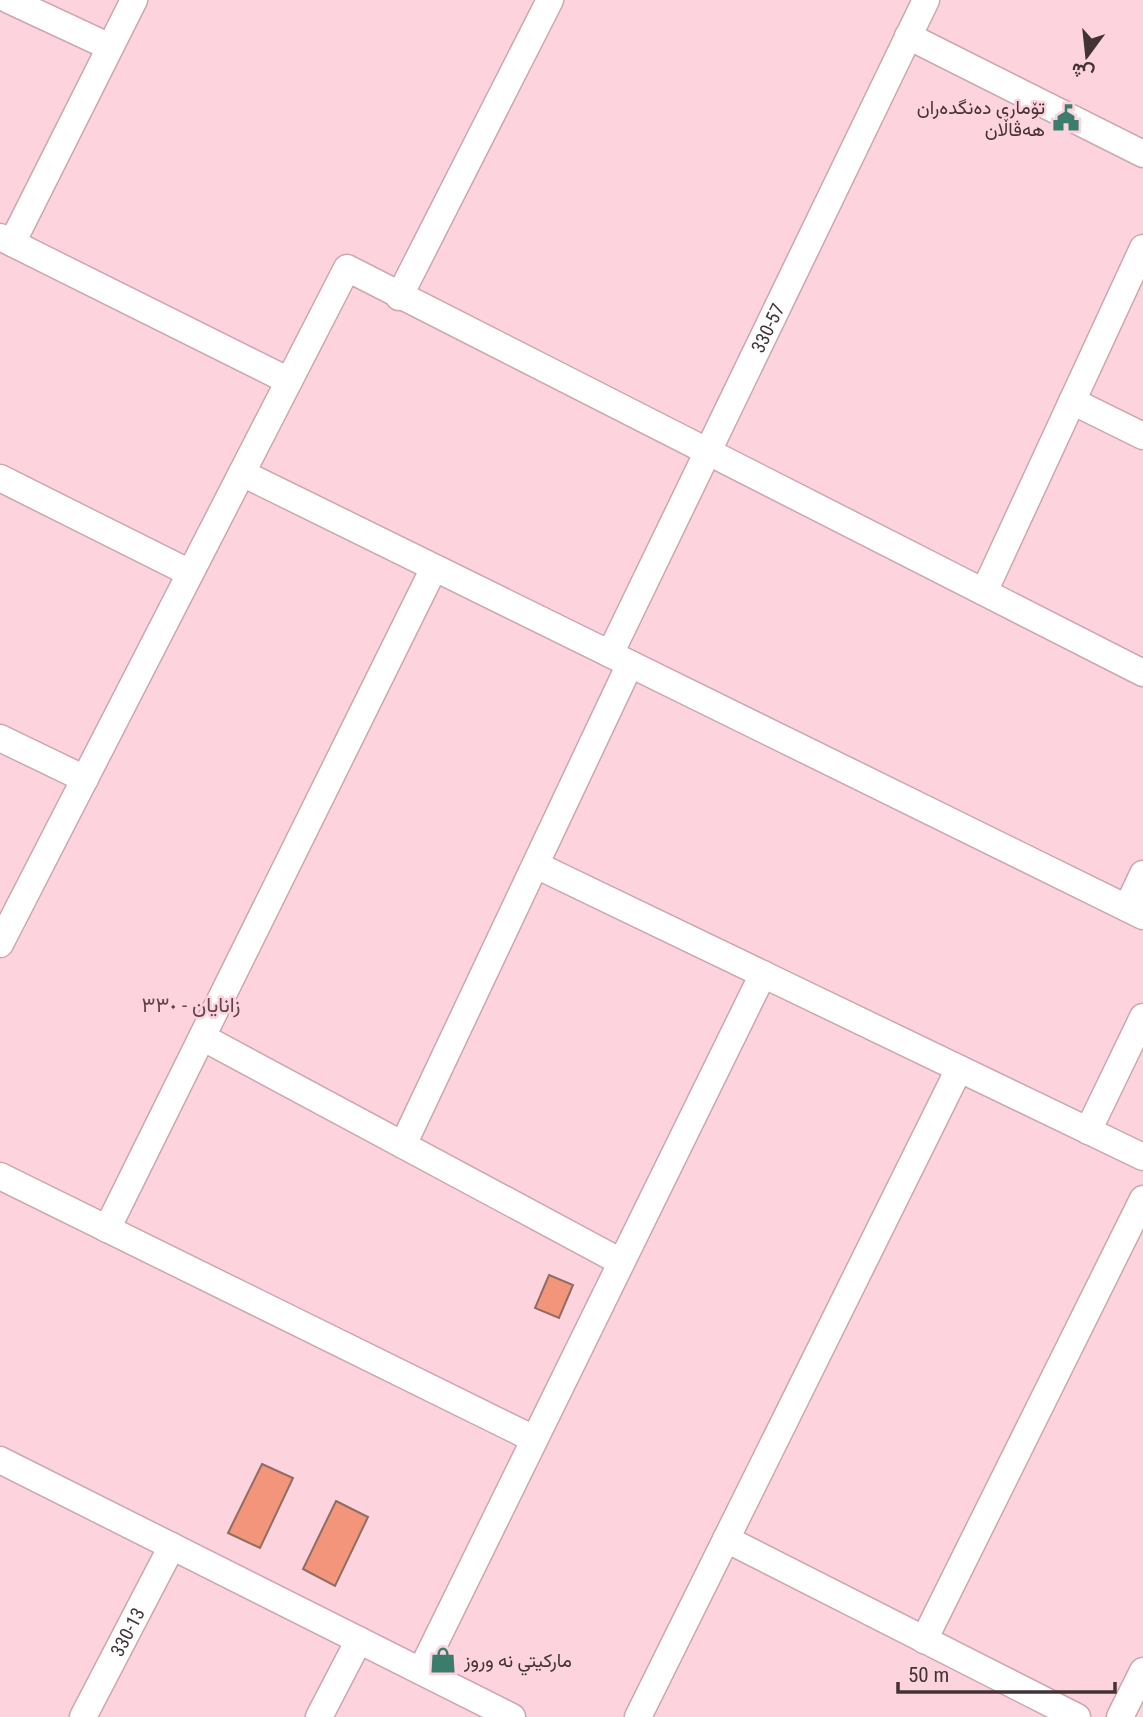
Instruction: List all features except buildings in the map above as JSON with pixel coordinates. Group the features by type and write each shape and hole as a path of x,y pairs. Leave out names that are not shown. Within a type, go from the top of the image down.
{"street":[{"path":"9,0 110,47"},
{"path":"134,0 6,240 289,381"},
{"path":"399,297 550,0"},
{"name":"330-57","path":"403,1145 536,864 707,453 926,0"},
{"path":"908,36 1143,154"},
{"path":"984,592 1143,248"},
{"path":"0,944 347,268 399,297 1143,673"},
{"path":"1072,401 1143,436"},
{"path":"242,473 1135,912 1143,874"},
{"path":"0,478 190,573"},
{"path":"107,1229 434,568"},
{"path":"0,738 85,779"},
{"path":"536,864 1143,1157"},
{"path":"421,1671 763,974"},
{"path":"1088,1131 1143,1017"},
{"path":"202,1037 621,1262"},
{"path":"638,1717 959,1069"},
{"path":"0,1176 534,1439"},
{"path":"924,1640 1143,1199"},
{"path":"0,1460 512,1717"},
{"path":"726,1539 1077,1717"},
{"name":"330-13","path":"83,1717 172,1546"},
{"path":"319,1717 359,1640"},
{"path":"1120,1717 1143,1671"}],"place":[{"name":"تۆماری دەنگدەران هەڤاڵان","path":"1066,118"},
{"name":"ماركيتي نه وروز","path":"443,1660"}],"district":[{"name":"زانایان - ٣٣٠","path":"191,1005"}]}
